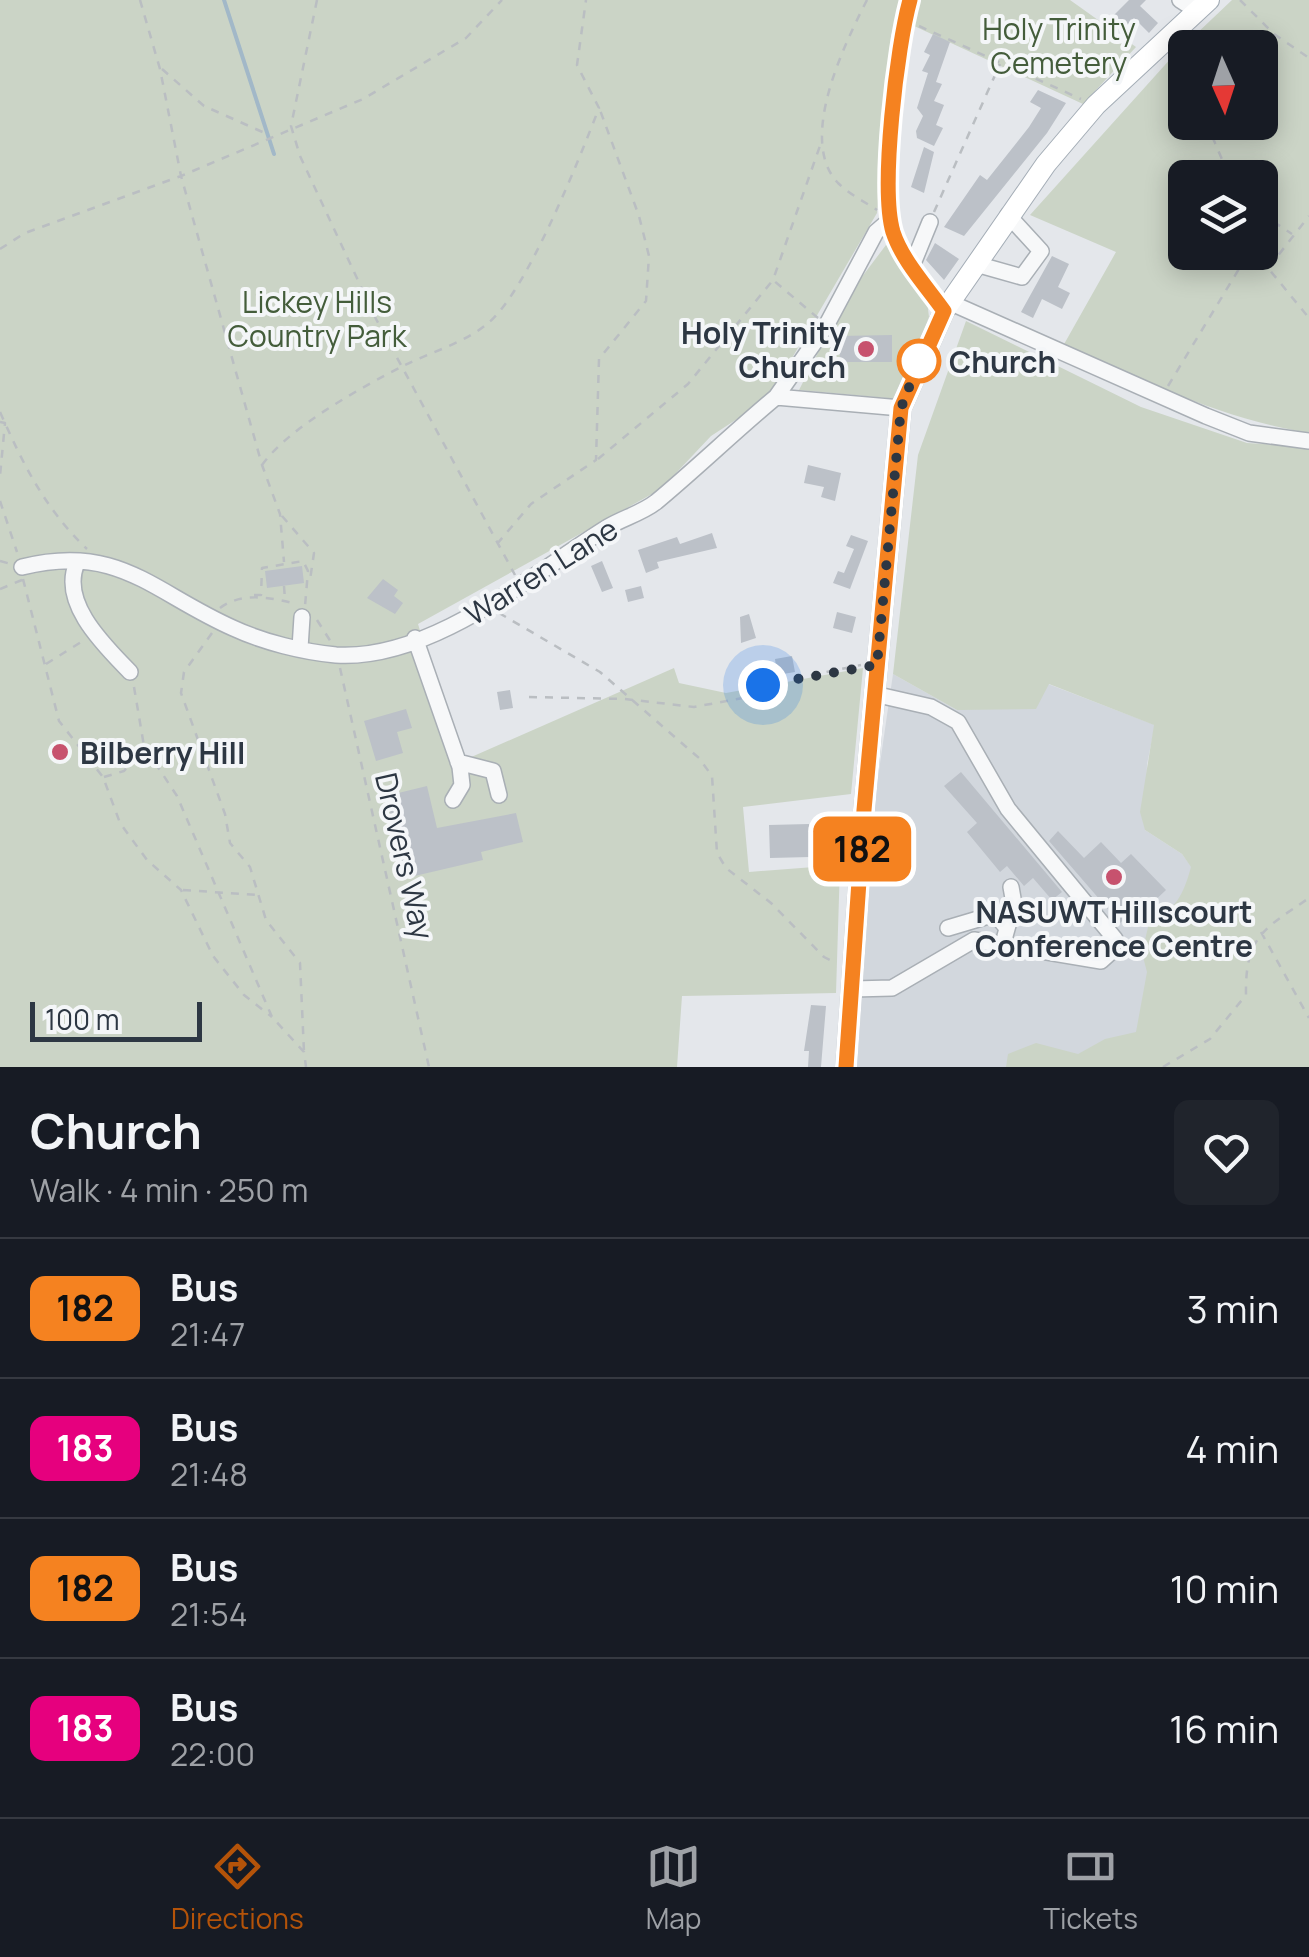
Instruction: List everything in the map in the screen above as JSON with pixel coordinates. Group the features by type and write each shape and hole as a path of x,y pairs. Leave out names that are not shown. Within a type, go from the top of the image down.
{"main road":[{"path":"846,1067 874,694 901,408 946,306 1008,215 1096,106 1195,4"}],"street":[{"path":"910,0 904,20 891,219 894,236 912,266 946,306 1249,432 1309,441"},
{"path":"976,264 1022,277 1041,251 1008,215"},
{"name":"Warren Lane","path":"99,560 218,620 300,648 338,655 378,650 490,606 611,525 652,506 776,397 826,326 876,232 891,219"},
{"path":"912,266 930,222"},
{"path":"776,397 901,408"},
{"path":"22,573 49,560 76,564 99,560"},
{"path":"76,564 76,590 94,633 130,672"},
{"path":"300,648 304,611"},
{"path":"415,638 458,762 462,785 453,800"},
{"path":"853,980 892,988 974,940 1101,961 1112,952 1116,939 1008,809 958,722 931,707 874,694"},
{"path":"458,762 493,771 499,795"},
{"path":"1003,945 1014,904 1011,887"},
{"path":"948,928 995,914 1008,928"}],"path":[{"path":"140,0 160,69 181,176 262,465 280,514 285,563"},
{"path":"317,0 292,126 300,156 376,319 521,585"},
{"path":"0,249 25,232 181,176 292,126 364,99 466,38 502,0"},
{"path":"586,0 576,65 599,108 649,256 646,302 599,360 596,460"},
{"path":"496,545 530,504 596,460 688,384 773,280 822,140 830,80 867,0"},
{"path":"1240,0 1274,34 1309,58"},
{"path":"904,20 1096,106"},
{"path":"930,222 1000,62"},
{"path":"160,69 204,106 241,126 272,135"},
{"path":"262,465 276,444 403,366 487,324 508,301 570,183 599,108"},
{"path":"822,140 836,182 891,219"},
{"path":"1278,256 1309,216"},
{"path":"1278,225 1294,236"},
{"path":"1162,396 1237,270"},
{"path":"1270,270 1309,318"},
{"path":"773,280 826,326"},
{"path":"0,412 0,476"},
{"path":"2,423 53,514 99,560"},
{"path":"0,502 59,721 103,777 120,823 147,860 181,890 213,956 244,995 272,1017 304,1052"},
{"path":"280,514 314,553 304,611"},
{"path":"306,1067 300,963 266,920 250,867 230,843 225,814 182,692 184,672 230,600 260,595 264,586 262,568 303,561 308,592"},
{"path":"0,589 22,573"},
{"path":"284,586 285,601"},
{"path":"254,595 271,602 285,601 304,611 338,655"},
{"path":"490,606 512,623 600,672 708,768 712,776 717,853 726,868 771,903 824,957 853,980"},
{"path":"45,664 94,633"},
{"name":"Drovers Way","path":"338,655 428,1067"},
{"path":"530,697 634,700 694,708 743,698 763,685 877,665"},
{"path":"130,672 144,746 177,796 272,1017"},
{"path":"103,777 124,771 144,746"},
{"path":"181,890 258,894"},
{"path":"1163,1067 1210,1038 1246,995 1245,958 1261,931 1309,898"},
{"path":"1261,931 1309,1018"}],"shaded area":[{"name":"NASUWT Hillscourt Conference Centre","path":"893,674 957,710 1048,684 1155,725 1147,764 1145,830 1182,854 1193,869 1150,1067 857,1067 876,791"}],"green space":[{"name":"Lickey Hills Country Park","path":"0,0 903,0 891,36 877,213 768,399 711,436 661,489 418,624 460,762 674,668 679,683 726,693 863,668 851,794 743,807 749,872 840,865 836,993 682,996 677,1067 0,1067"},
{"name":"Holy Trinity Cemetery","path":"918,0 1070,0 1136,47 1083,104 912,25"},
{"path":"1232,0 1309,0 1309,433 1214,408 1063,346 1116,252 1030,215 1168,62 1168,140 1278,140 1278,30 1200,30"},
{"path":"886,245 893,246 927,301 929,317 899,399 799,390 846,298"},
{"path":"966,321 1141,407 1247,443 1309,447 1309,1067 1006,1067 1008,1054 1036,1043 1078,1054 1105,1039 1136,1032 1147,972 1142,953 1149,923 1177,901 1191,867 1182,854 1145,830 1140,812 1154,725 1049,684 1036,709 957,710 893,674 918,455"}],"building":[{"path":"1129,0 1146,0 1140,6 1158,23 1149,33 1134,18 1124,28 1112,17"},
{"path":"933,34 950,42 936,82 942,84 934,101 944,105 936,125 943,128 934,146 917,138 916,131 923,116 917,108 928,73 922,71 930,55 924,52"},
{"path":"1038,90 1066,103 1047,133 964,236 944,227 980,175 987,180 1029,127 1041,108 1030,102"},
{"path":"924,147 934,152 924,193 911,187"},
{"path":"935,243 959,259 944,280 926,260"},
{"path":"1052,256 1069,264 1058,287 1070,293 1062,309 1042,299 1033,318 1021,312"},
{"name":"Holy Trinity Church","path":"892,335 892,362 840,362 839,336"},
{"path":"808,465 841,473 835,501 821,497 824,487 804,483"},
{"path":"712,533 717,548 657,562 659,568 646,573 638,550 677,537 680,544"},
{"path":"851,535 868,541 850,589 833,583 838,571 844,573 854,549 846,546"},
{"path":"602,561 613,588 602,592 591,566"},
{"path":"302,566 304,583 267,588 265,571"},
{"path":"383,579 398,590 394,596 403,603 395,614 367,598"},
{"path":"641,586 644,598 628,602 625,590"},
{"path":"837,612 856,617 852,633 833,628"},
{"path":"749,614 756,638 741,643 740,617"},
{"path":"792,656 795,672 777,675 775,659"},
{"path":"510,690 513,708 500,710 497,692"},
{"path":"406,709 412,728 397,732 403,753 376,761 364,721"},
{"name":"NASUWT Hillscourt Conference Centre","path":"961,772 1062,892 1052,900 1033,878 1024,886 1007,866 1000,872 967,832 977,823 944,786"},
{"path":"427,786 437,828 516,813 523,842 481,852 483,860 406,878 386,796"},
{"path":"809,824 810,857 770,858 769,825"},
{"name":"NASUWT Hillscourt Conference Centre","path":"1058,831 1084,858 1101,842 1121,863 1131,854 1166,890 1149,906 1143,901 1120,923 1049,841"},
{"path":"811,1005 826,1006 821,1067 808,1067 809,1051 804,1051"}],"waterway":[{"path":"224,0 274,154"}],"bus line":[{"name":"182","path":"846,1067 864,810 901,408 944,311 894,236 891,219 896,104 904,20 910,0"}],"place":[{"name":"Holy Trinity Church","path":"866,349"},
{"name":"Church","path":"919,361"},
{"name":"Bilberry Hill","path":"60,752"},
{"name":"NASUWT Hillscourt Conference Centre","path":"1114,877"}],"route":[{"path":"763,685 864,664 877,665 901,408 922,354 919,361"}]}
